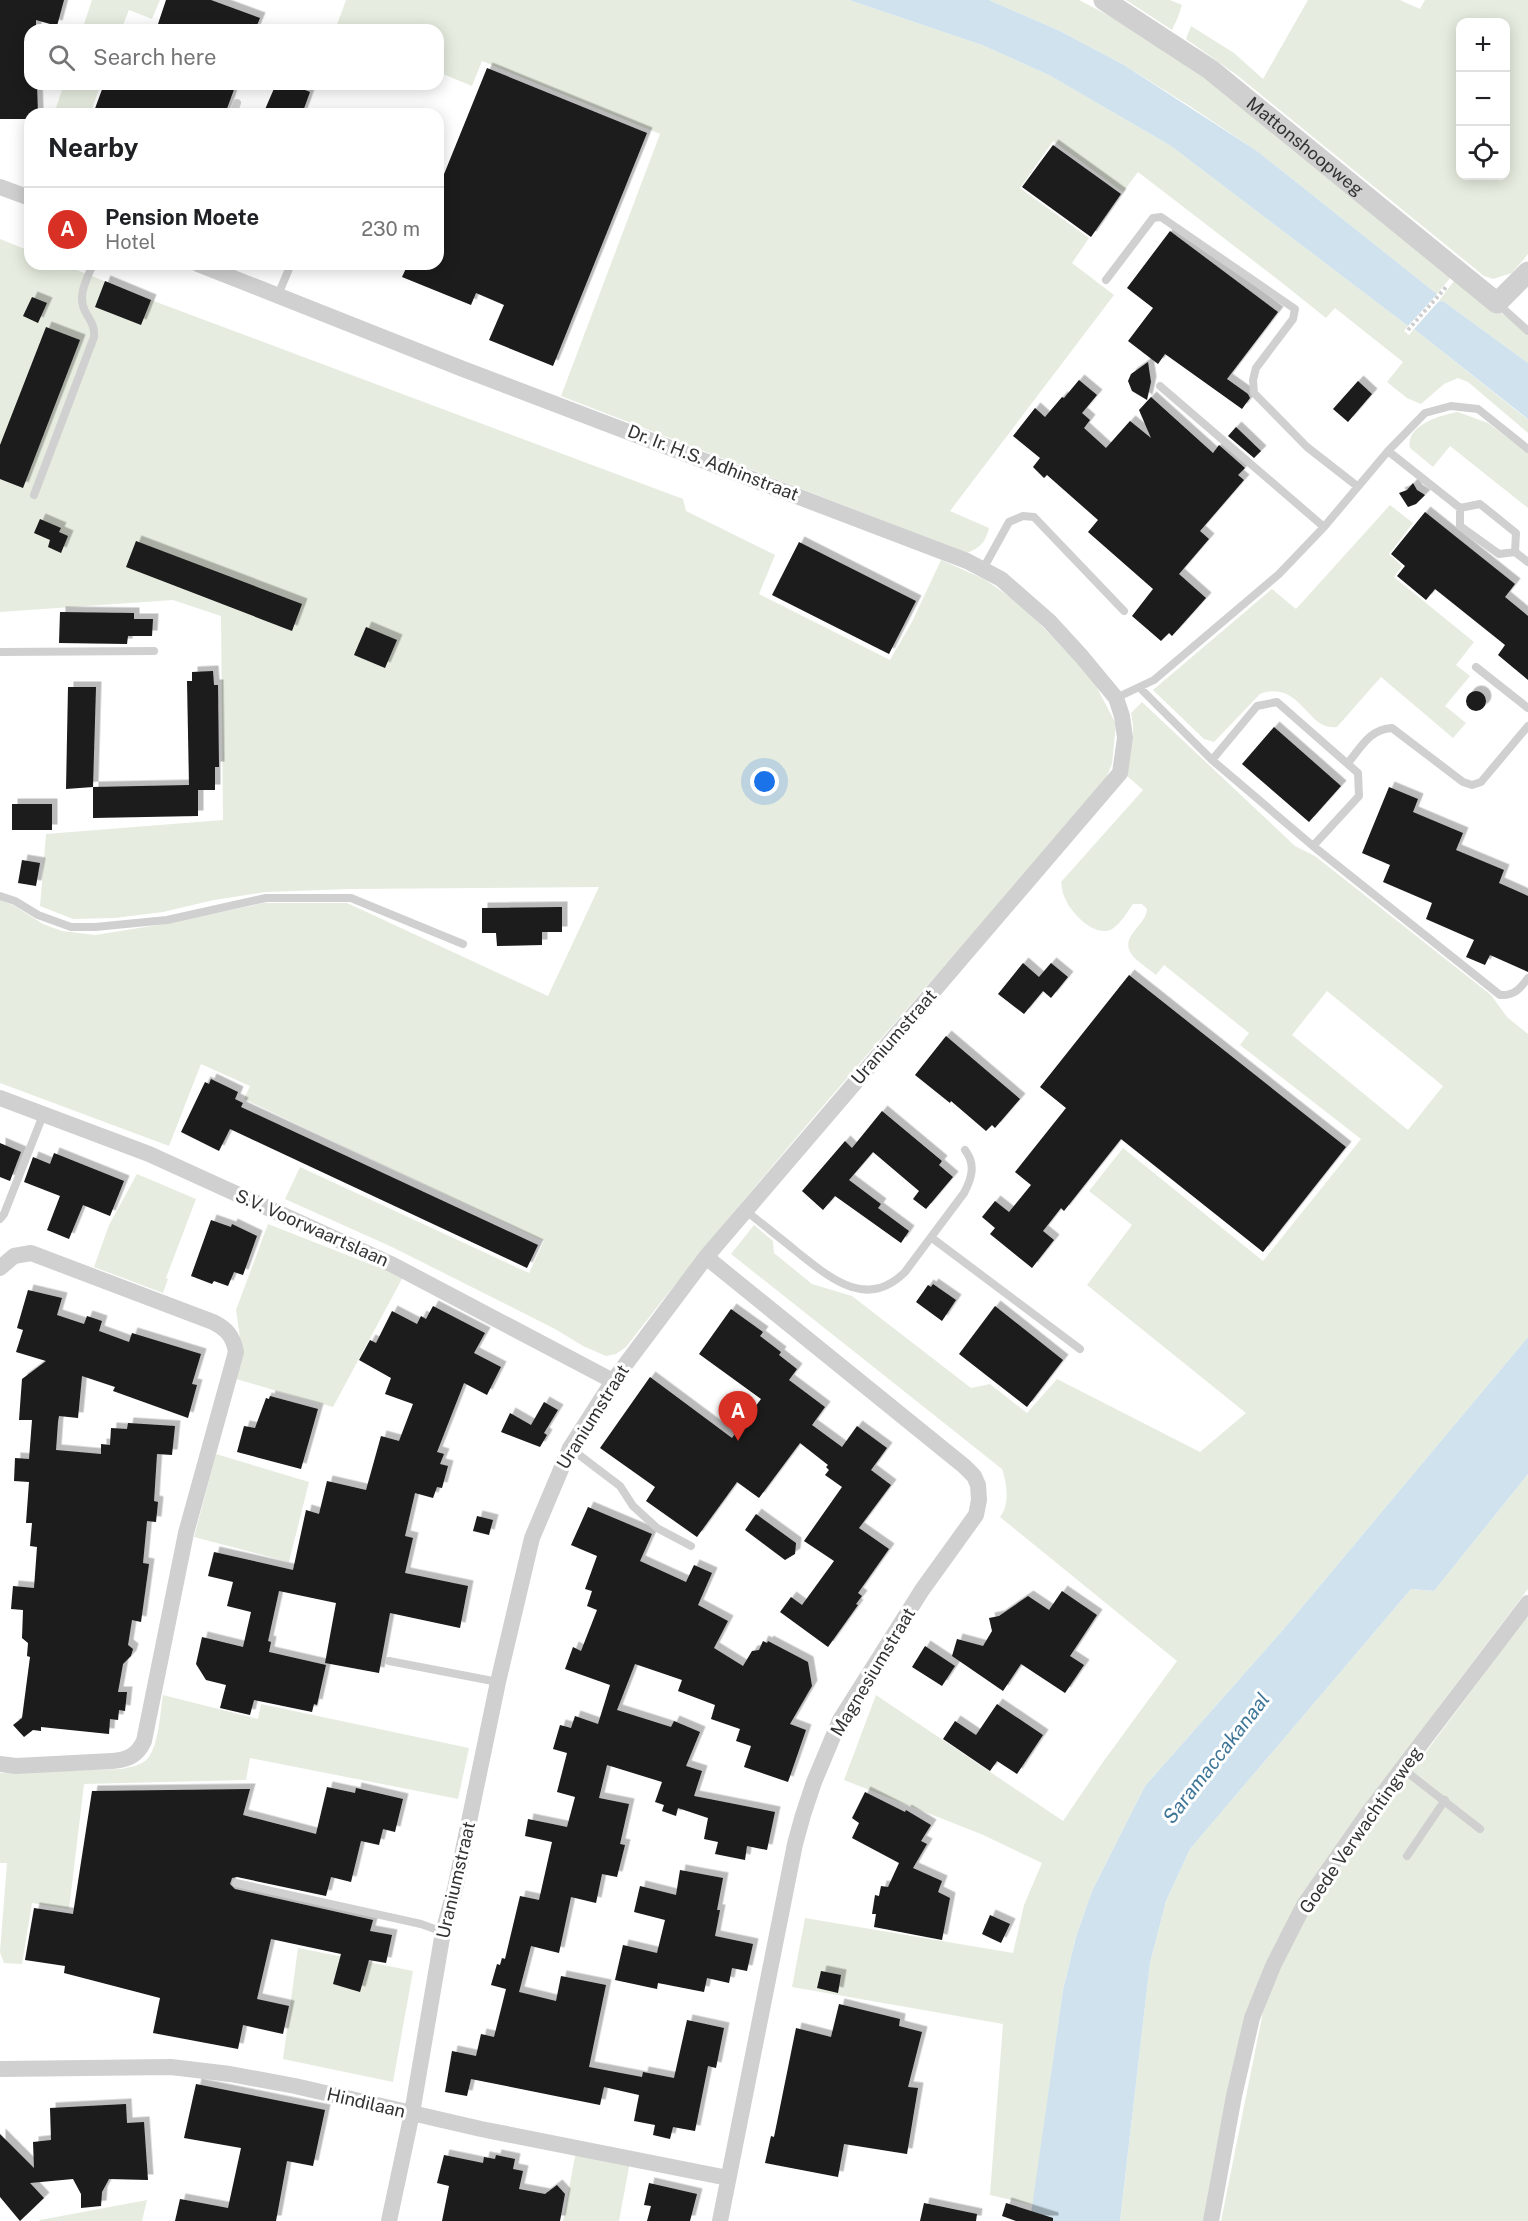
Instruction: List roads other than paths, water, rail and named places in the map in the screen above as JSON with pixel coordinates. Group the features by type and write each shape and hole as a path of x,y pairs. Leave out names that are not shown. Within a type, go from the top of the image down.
{"street":[{"name":"Mattonshoopweg","path":"1104,0 1210,70 1497,303"},
{"path":"0,187 24,196"},
{"name":"Dr. Ir. H.S. Adhinstraat","path":"213,270 463,369 808,499 983,569 1001,579 1049,621 1116,698 1122,716 1125,738 1120,772"},
{"path":"1497,303 1528,272"},
{"name":"Uraniumstraat","path":"389,2221 443,1932 455,1889 498,1682 532,1538 570,1448 613,1381 706,1257 1120,772"},
{"name":"S.V. Voorwaartslaan","path":"0,1098 148,1154 393,1265 613,1381"},
{"path":"0,1268 14,1257 31,1253 224,1327 232,1336 236,1352 186,1533 144,1741 139,1752 124,1760 16,1766 0,1764"},
{"name":"Magnesiumstraat","path":"706,1257 964,1466 974,1476 979,1493 976,1515 922,1590 859,1688 840,1720 814,1782 795,1844 720,2221"},
{"name":"Goede Verwachtingweg","path":"1211,2221 1234,2096 1252,2018 1273,1966 1304,1905 1402,1769 1528,1604"},
{"name":"Hindilaan","path":"0,2069 171,2067 230,2074 295,2086 559,2145 728,2178"}],"lane":[{"path":"235,108 237,103"},
{"path":"1106,280 1153,218 1161,217 1295,309 1293,320 1256,368 1253,380 1254,393 1307,447 1357,486"},
{"path":"34,495 94,338 94,327 85,311 82,297 91,270"},
{"path":"278,296 289,270"},
{"path":"1497,303 1528,331"},
{"path":"1160,386 1324,526"},
{"path":"1116,698 1154,680 1279,574 1324,526 1388,451 1425,413 1450,406 1479,409 1528,449"},
{"path":"1388,451 1460,508 1480,504 1516,533 1515,552"},
{"path":"1460,508 1460,526 1499,554 1515,552 1528,562"},
{"path":"983,569 1009,522 1023,516 1034,517 1124,611"},
{"path":"0,652 154,651"},
{"path":"1476,667 1528,708"},
{"path":"1140,688 1212,760 1313,846 1500,995 1509,995 1519,990 1528,978"},
{"path":"1212,760 1257,706 1277,702 1358,773 1359,796 1313,846"},
{"path":"1348,763 1370,736 1380,728 1392,728 1463,782 1472,785 1481,782 1528,726"},
{"path":"0,896 15,901 38,915 71,927 167,920 266,898 351,898 463,944"},
{"path":"0,1219 43,1115"},
{"path":"746,1210 833,1280 864,1289 880,1288 896,1281 932,1238 971,1181 971,1157 964,1150"},
{"path":"932,1238 1080,1349"},
{"path":"570,1448 620,1486 633,1506 657,1528 691,1546"},
{"path":"388,1661 498,1682"},
{"path":"1402,1769 1480,1829"},
{"path":"1407,1856 1445,1800"},
{"path":"236,1883 421,1924 443,1932"}],"water":[{"path":"849,0 989,0 1060,31 1124,65 1257,151 1437,294 1408,326 1171,146 1049,75 982,45"},
{"path":"1443,301 1528,363 1528,419 1414,329 1438,302"},
{"name":"Saramaccakanaal","path":"1528,1337 1528,1474 1434,1591 1411,1589 1190,1849 1166,1901 1150,1963 1120,2221 1030,2221 1063,1990 1076,1937 1092,1891 1145,1786 1282,1631"}],"place":[{"name":"Pension Moete","path":"738,1441"}]}
